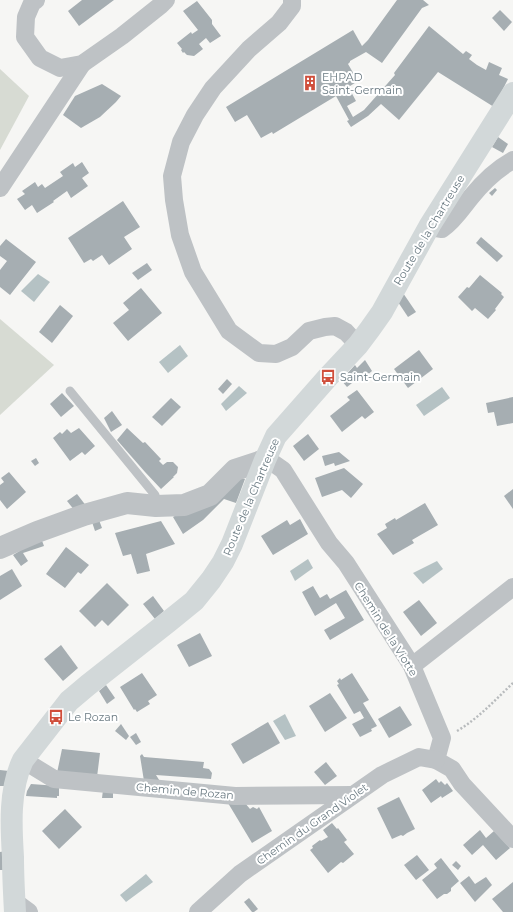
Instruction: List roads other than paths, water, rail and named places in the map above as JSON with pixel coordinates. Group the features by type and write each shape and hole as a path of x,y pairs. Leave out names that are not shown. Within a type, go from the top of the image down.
{"main road":[{"name":"Route de la Chartreuse","path":"19,908 11,824 14,787 23,760 72,698 194,600 211,580 223,562 232,544 276,436 358,345 382,312 430,225 513,93"}],"street":[{"path":"36,0 32,3 26,17 25,38 40,58 60,68 82,64"},
{"path":"0,188 82,64 122,36 166,0"},
{"path":"292,0 292,6 279,23 249,48 213,88 195,115 181,142 172,176 174,200 180,235 192,272 229,331 259,353 276,354 292,347 309,331 335,326 346,332 358,345"},
{"path":"430,225 442,230 449,224 486,180 504,165 513,160"},
{"path":"0,548 37,532 84,515 127,503 156,506 184,506 210,495 235,470 265,460"},
{"name":"Chemin de la Viotte","path":"265,460 273,463 283,470 329,543 346,563 412,666 442,738 436,760"},
{"path":"412,666 513,587"},
{"name":"Chemin du Grand Violet","path":"198,912 240,874 382,775 419,757 436,760"},
{"name":"Chemin de Rozan","path":"23,760 54,779 235,796 352,795"},
{"path":"436,760 452,769 462,784 513,839"}],"lane":[{"path":"70,391 155,495 156,506"}],"place":[{"name":"EHPAD Saint-Germain","path":"310,83"},
{"name":"Saint-Germain","path":"328,377"},
{"name":"Le Rozan","path":"56,717"}]}
